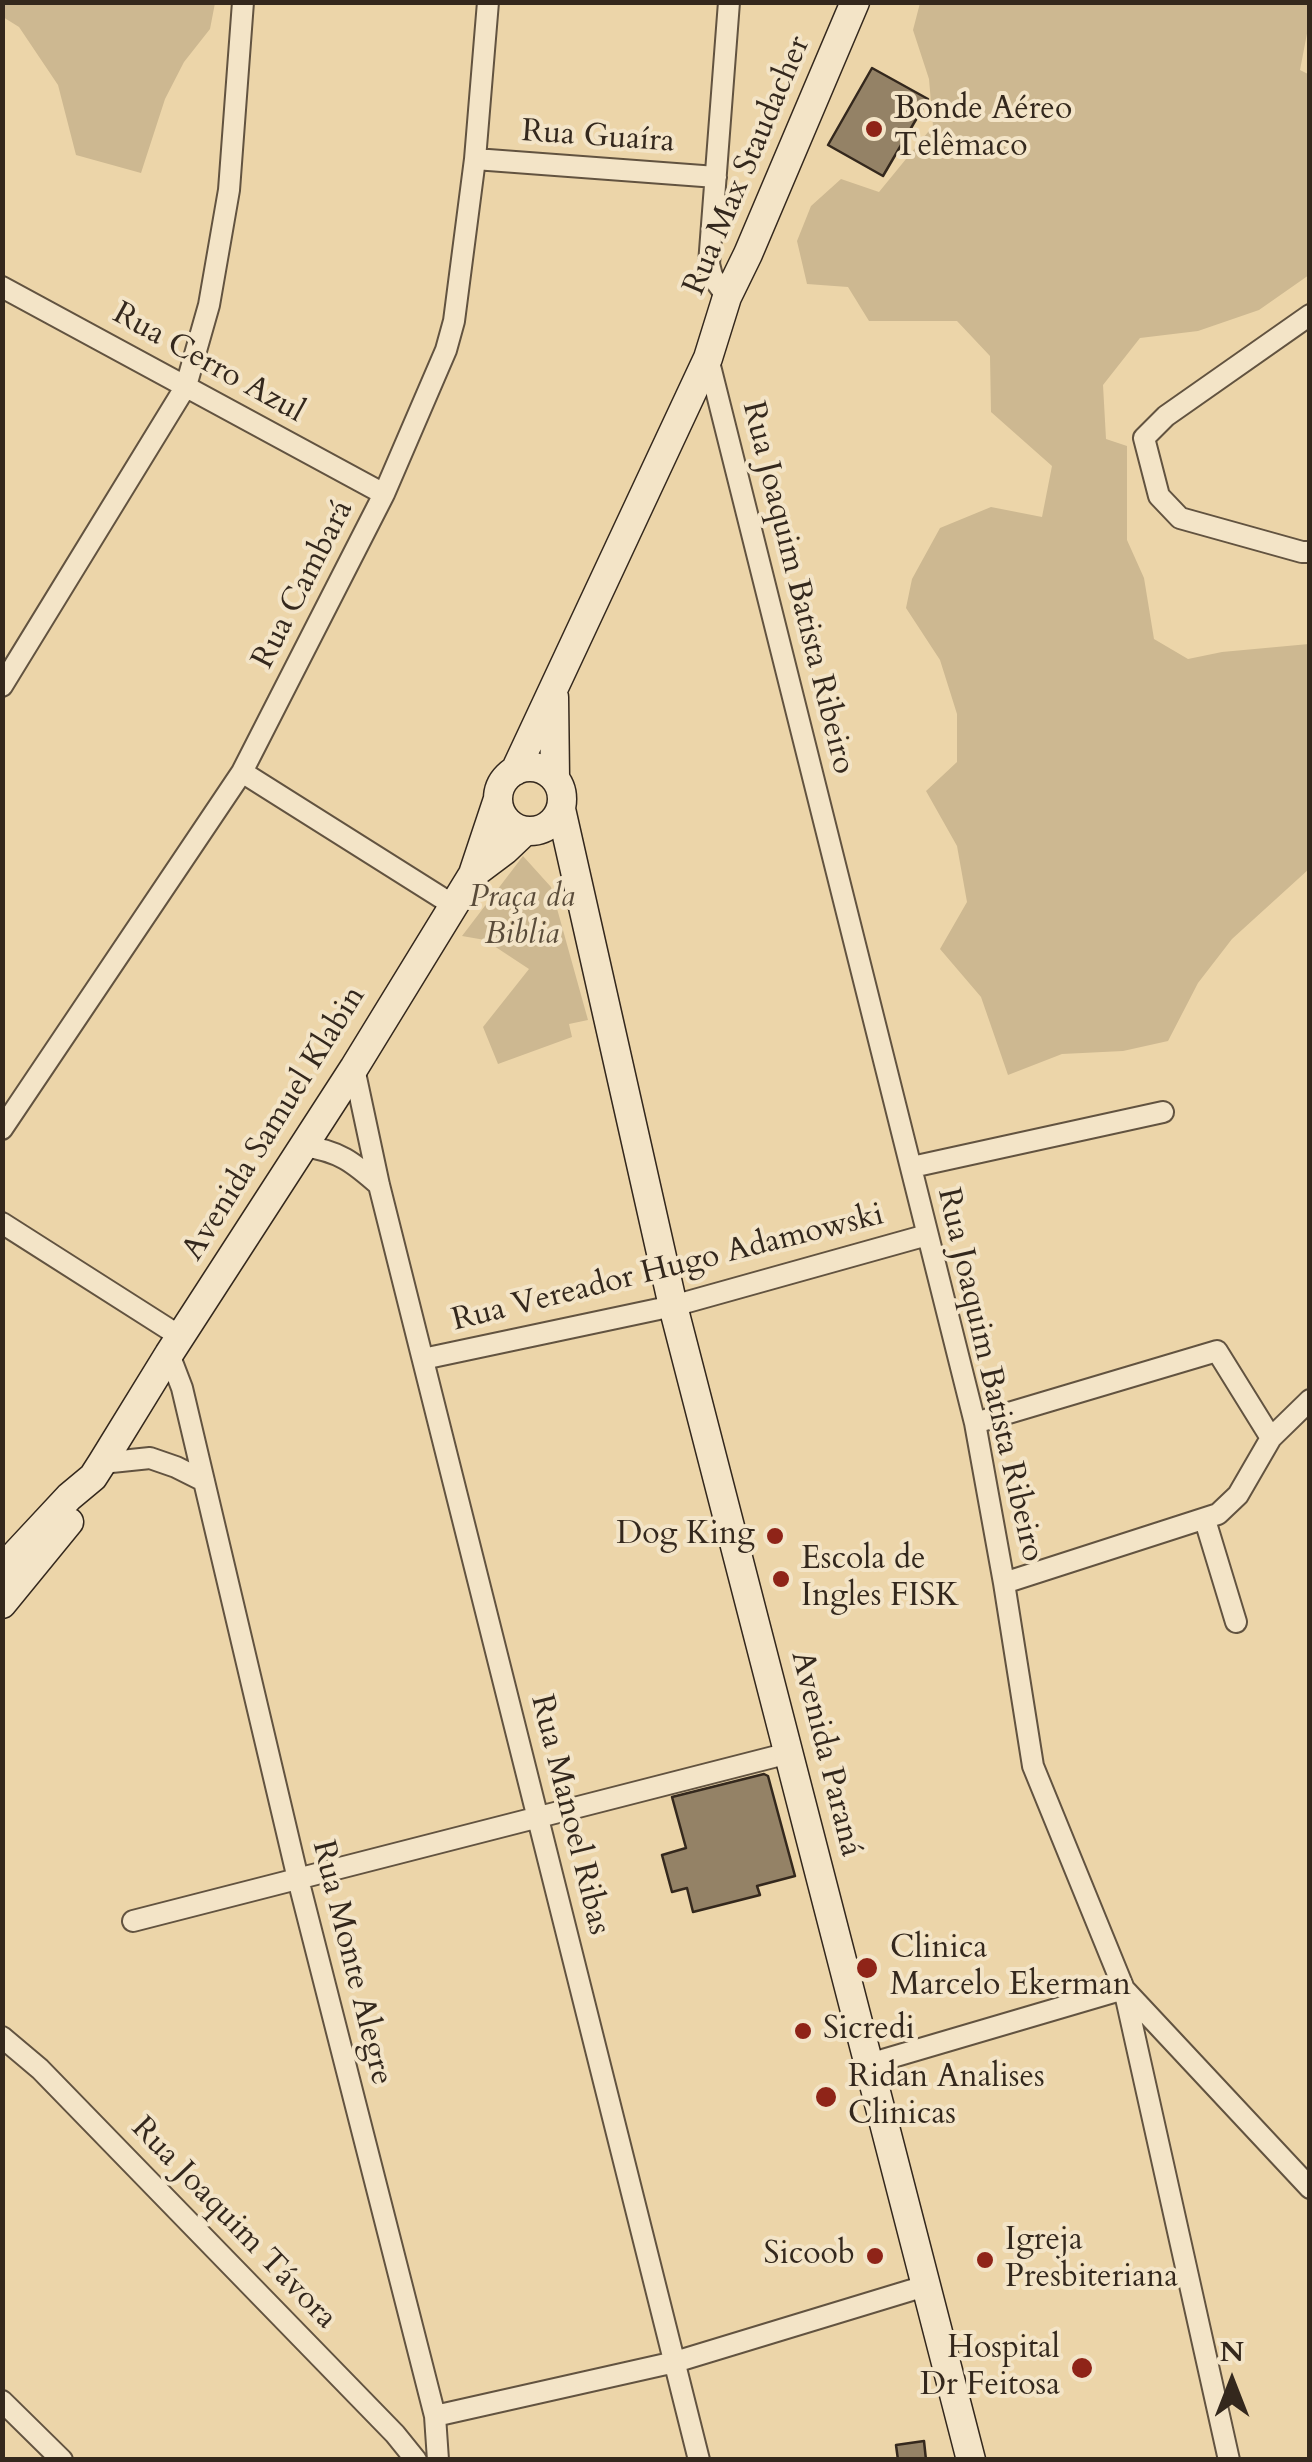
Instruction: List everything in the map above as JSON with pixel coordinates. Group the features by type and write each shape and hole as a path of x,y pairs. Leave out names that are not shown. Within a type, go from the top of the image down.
{"main road":[{"name":"Rua Max Staudacher","path":"708,358 726,297 855,2"},
{"path":"515,771 708,358"},
{"path":"554,685 554,778"},
{"path":"473,874 531,831 547,826 561,809 560,787 554,778 546,771 526,767 506,777 498,799 505,820 531,831"},
{"name":"Avenida Samuel Klabin","path":"2,1604 83,1504 98,1470 175,1345 354,1068 473,874 498,799"},
{"name":"Avenida Paraná","path":"561,809 673,1306 965,2450"},
{"name":"Avenida Paraná","path":"531,831 578,888"},
{"name":"Avenida Samuel Klabin","path":"2,1569 98,1470"}],"street":[{"path":"2,686 186,386 209,305 228,190 243,2"},
{"name":"Rua Cambará","path":"2,1129 242,772 384,494 446,350 454,321 475,159 488,2"},
{"path":"726,297 712,276 710,264 729,2"},
{"name":"Rua Guaíra","path":"475,159 716,177"},
{"name":"Rua Cerro Azul","path":"2,287 384,494"},
{"path":"1310,316 1166,416 1144,438 1159,496 1180,518 1310,552"},
{"name":"Rua Joaquim Batista Ribeiro","path":"708,358 975,1423 1033,1766 1124,1989 1230,2460"},
{"path":"242,772 452,905"},
{"name":"Rua Manoel Ribas","path":"354,1068 379,1185 699,2460"},
{"path":"912,1166 1162,1112"},
{"path":"304,1146 332,1151 352,1161 379,1185"},
{"path":"2,1222 175,1345"},
{"name":"Rua Vereador Hugo Adamowski","path":"424,1360 673,1306 928,1235"},
{"name":"Rua Monte Alegre","path":"175,1345 298,1879 435,2416 438,2460"},
{"path":"975,1423 1217,1351 1271,1438"},
{"path":"1004,1583 1218,1514 1238,1495 1271,1438 1310,1400"},
{"path":"98,1470 150,1458 204,1481"},
{"path":"1205,1520 1236,1622"},
{"path":"132,1921 789,1753"},
{"path":"869,2064 1124,1989 1310,2188"},
{"name":"Rua Joaquim Távora","path":"2,2037 68,2097 416,2460"},
{"path":"435,2416 675,2362 924,2286"},
{"path":"2,2401 62,2460"}],"green space":[{"path":"3,2 215,3 210,29 184,62 165,99 141,173 76,155 58,85 19,27 3,17"},
{"path":"920,3 1309,3 1300,70 1310,75 1309,275 1259,310 1198,331 1140,338 1103,385 1106,439 1127,446 1127,540 1144,578 1154,639 1188,659 1309,644 1309,869 1232,939 1198,983 1168,1041 1123,1051 1062,1054 1008,1075 981,997 940,949 967,902 957,846 926,791 957,762 957,714 940,660 906,608 912,579 940,528 991,507 1042,517 1052,466 991,412 990,356 957,321 869,321 848,287 807,284 797,241 811,206 841,179 879,192 933,126 929,79 913,30"},
{"name":"Praça da Biblia","path":"523,856 551,887 588,1020 569,1024 572,1037 498,1064 483,1027 529,969 485,940 462,936"}],"building":[{"name":"Bonde Aéreo Telêmaco","path":"872,68 928,99 883,176 828,145"},
{"path":"768,1776 795,1876 757,1886 760,1895 693,1912 687,1888 672,1892 662,1855 686,1848 672,1797"},
{"path":"924,2441 926,2460 898,2460 896,2445"}],"place":[{"name":"Bonde Aéreo Telêmaco","path":"874,129"},
{"name":"Dog King","path":"775,1536"},
{"name":"Escola de Ingles FISK","path":"781,1579"},
{"name":"Clinica Marcelo Ekerman","path":"867,1968"},
{"name":"Sicredi","path":"803,2031"},
{"name":"Ridan Analises Clinicas","path":"826,2097"},
{"name":"Sicoob","path":"875,2256"},
{"name":"Igreja Presbiteriana","path":"985,2260"},
{"name":"Hospital Dr Feitosa","path":"1082,2368"}]}
